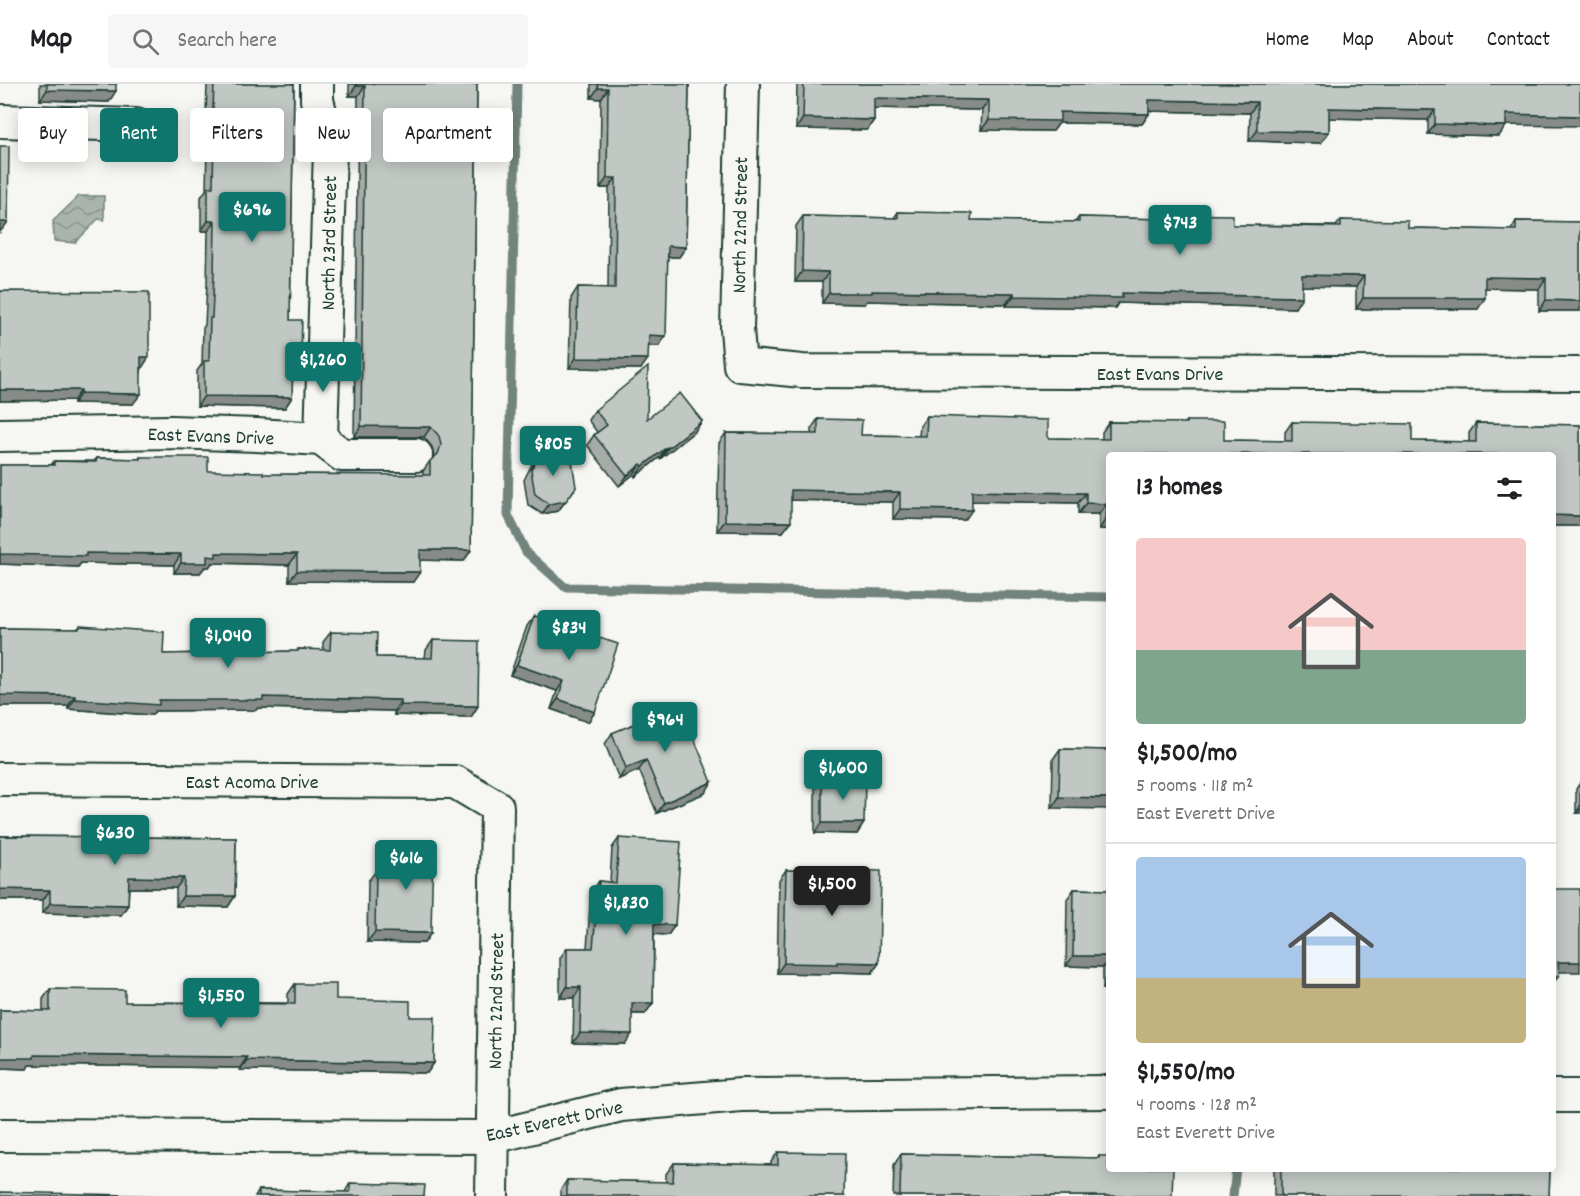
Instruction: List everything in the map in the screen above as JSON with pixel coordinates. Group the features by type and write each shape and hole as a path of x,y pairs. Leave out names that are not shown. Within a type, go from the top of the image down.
{"street":[{"name":"North 23rd Street","path":"317,84 317,100 330,150 321,439"},
{"name":"North 22nd Street","path":"740,365 737,329 743,84"},
{"path":"0,121 100,124"},
{"name":"East Evans Drive","path":"740,365 801,371 1580,374"},
{"name":"East Evans Drive","path":"0,435 171,432 321,439"},
{"path":"321,439 342,455 416,455"},
{"name":"East Acoma Drive","path":"0,779 455,782 497,807"},
{"name":"North 22nd Street","path":"492,1196 497,807"},
{"name":"East Everett Drive","path":"0,1135 493,1137 621,1105 741,1095 1106,1092"},
{"path":"1556,1096 1580,1096"}],"water":[{"path":"79,196 104,196 104,220 98,219 75,243 54,241 53,221"}],"building":[{"path":"47,84 116,84 116,91 47,90"},
{"path":"214,84 294,84 290,320 302,320 301,353 293,353 292,397 204,396 204,361 209,361 214,274 215,221 208,221 208,187 213,187 213,162 284,162 284,108 213,108"},
{"path":"356,84 477,84 477,108 383,108 383,162 476,162 471,550 420,550 420,572 297,571 297,554 216,553 216,557 207,556 207,563 181,563 181,554 86,553 86,556 0,554 0,465 54,465 54,461 96,462 97,458 208,457 208,471 263,472 263,474 430,475 430,461 438,454 441,445 439,436 431,427 361,426 364,162 371,162 371,108 365,108 365,86 356,86"},
{"path":"598,84 689,84 686,247 668,246 666,336 649,335 648,359 576,358 578,287 615,288 616,178 607,178 608,88 598,88"},
{"path":"804,84 1580,84 1580,116 1506,114 1506,126 1435,124 1435,110 1329,108 1329,132 1257,131 1257,102 1149,100 1149,114 1060,112 1060,121 989,120 989,100 874,98 874,120 803,118"},
{"path":"0,146 9,146 8,222 0,222"},
{"path":"898,212 972,213 971,220 1079,222 1079,217 1162,219 1162,214 1233,215 1233,225 1341,227 1341,220 1408,221 1408,228 1516,230 1516,221 1580,222 1580,301 1546,300 1546,278 1485,277 1485,298 1363,298 1364,276 1302,275 1302,297 1122,293 1122,298 1014,296 1014,293 872,291 872,293 829,293 829,272 802,271 803,216 898,218"},
{"path":"0,291 149,292 149,357 141,357 141,394 81,393 81,390 0,390"},
{"path":"648,367 647,419 680,393 702,421 627,476 594,435 607,425 595,410"},
{"path":"927,416 1048,420 1048,438 1109,439 1109,422 1224,421 1224,440 1292,441 1292,422 1412,424 1412,441 1476,442 1476,423 1580,425 1580,516 1556,515 1556,452 1106,452 1106,504 1086,503 1086,493 972,491 972,510 900,509 900,492 791,490 791,522 725,521 726,433 818,434 818,419 862,420 861,435 926,436"},
{"path":"558,451 572,461 576,487 566,501 549,504 535,494 531,470 540,454"},
{"path":"534,616 618,644 595,712 558,699 564,681 517,665"},
{"path":"216,625 248,625 248,652 330,650 331,632 377,633 376,657 432,658 433,640 479,641 478,706 401,705 401,700 263,697 263,700 159,700 159,705 75,699 75,696 0,695 0,628 79,629 80,626 164,632 163,654 216,653"},
{"path":"680,705 712,782 664,803 646,760 626,768 612,733"},
{"path":"1060,749 1106,750 1106,798 1059,797"},
{"path":"822,779 865,780 864,823 822,823"},
{"path":"0,836 236,838 235,896 183,896 184,878 129,877 128,905 50,903 50,890 0,889"},
{"path":"619,838 681,842 675,925 654,924 653,1003 632,1003 632,1034 580,1033 581,987 567,987 567,948 593,948 599,881 616,883"},
{"path":"393,844 433,845 431,933 375,932 376,871 392,871"},
{"path":"786,870 881,871 879,963 784,963"},
{"path":"1074,889 1106,890 1106,956 1073,956"},
{"path":"1556,889 1580,889 1580,962 1558,962 1559,976 1556,976"},
{"path":"295,984 336,984 336,999 410,1001 410,1017 435,1017 434,1063 247,1060 247,1057 34,1055 34,1058 0,1058 0,1010 50,1011 50,989 125,990 125,1002 295,1004"},
{"path":"778,1152 845,1153 844,1196 567,1196 567,1180 673,1182 674,1163 778,1165"},
{"path":"901,1154 1099,1158 1099,1156 1106,1156 1106,1172 1173,1172 1172,1196 900,1196"},
{"path":"1281,1172 1550,1172 1549,1196 1281,1196"},
{"path":"350,1183 425,1185 424,1196 259,1196 259,1190 350,1192"},
{"path":"0,1192 171,1196 0,1196"}],"waterway":[{"path":"517,84 508,515 526,552 565,587 1106,597"},
{"path":"1233,1196 1236,1172"}]}
